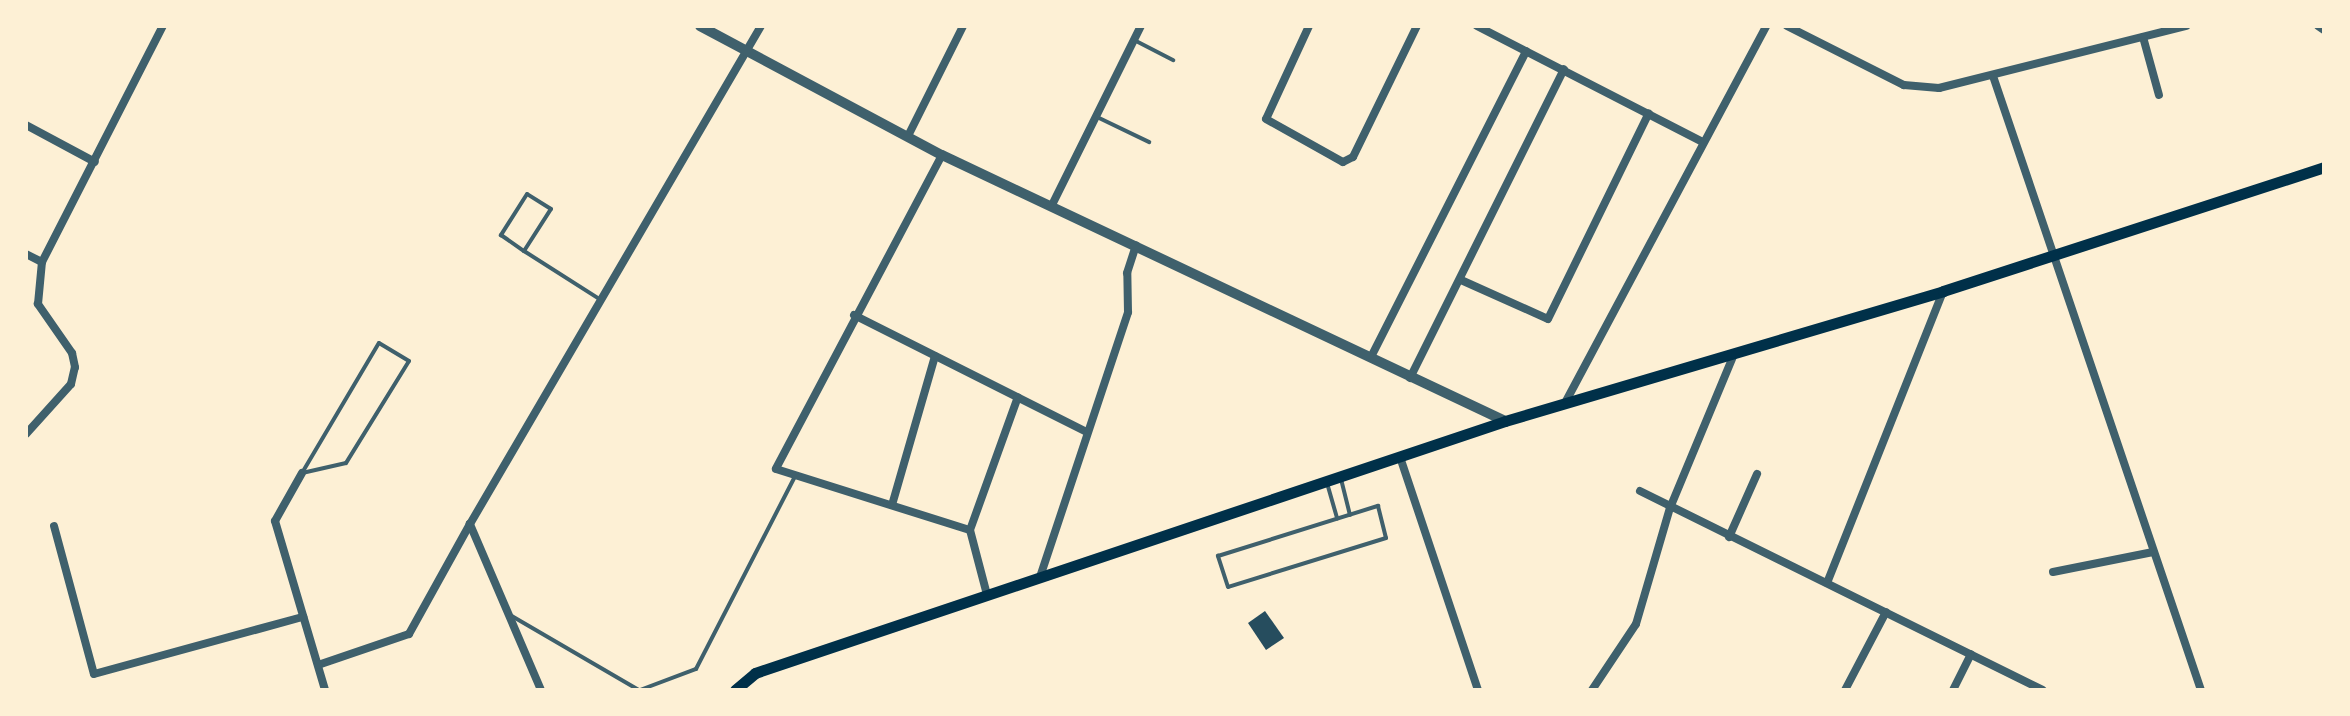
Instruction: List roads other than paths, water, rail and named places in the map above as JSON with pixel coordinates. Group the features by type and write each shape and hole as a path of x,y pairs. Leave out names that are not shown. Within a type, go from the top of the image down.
{"main road":[{"path":"735,690 755,673 1505,421 1943,291 2324,167"}],"street":[{"path":"26,434 71,384 75,367 72,353 38,304 42,262 163,26"},
{"path":"700,26 942,155 1505,421"},
{"path":"318,665 409,634 761,26"},
{"path":"908,136 963,26"},
{"path":"1052,205 1141,26"},
{"path":"1309,26 1266,119 1343,162 1353,157 1417,26"},
{"path":"1477,26 1703,142"},
{"path":"1564,405 1766,26"},
{"path":"1787,26 1904,85 1939,88 2186,26"},
{"path":"2318,26 2324,30"},
{"path":"2143,37 2159,95"},
{"path":"1371,357 1526,51"},
{"path":"1410,378 1564,69"},
{"path":"1993,76 2201,690"},
{"path":"1461,280 1548,319 1649,113"},
{"path":"26,125 95,162"},
{"path":"942,155 854,315 776,469 970,530"},
{"path":"1040,577 1128,312 1127,273 1136,245"},
{"path":"26,254 42,262"},
{"path":"1827,583 1943,291"},
{"path":"854,315 1087,432"},
{"path":"1592,690 1636,624 1670,508 1734,354"},
{"path":"892,505 935,356"},
{"path":"987,595 970,530 1018,397"},
{"path":"1400,457 1478,690"},
{"path":"302,473 275,521 325,690"},
{"path":"1729,537 1757,474"},
{"path":"1640,491 1971,654 2026,686 2042,690"},
{"path":"470,524 541,690"},
{"path":"54,526 94,674 303,617"},
{"path":"2053,572 2153,552"},
{"path":"1845,690 1886,612"},
{"path":"1953,690 1971,654"}],"lane":[{"path":"1134,40 1173,60"},
{"path":"1097,117 1149,142"},
{"path":"524,251 551,209 527,194 501,235 524,251 603,301"},
{"path":"379,343 409,361 346,463 302,473 379,343"},
{"path":"508,614 639,690 696,669 795,475"},
{"path":"1340,476 1350,515"},
{"path":"1327,481 1337,519"},
{"path":"1378,506 1386,538 1228,587 1218,556 1337,519 1378,506"}]}
